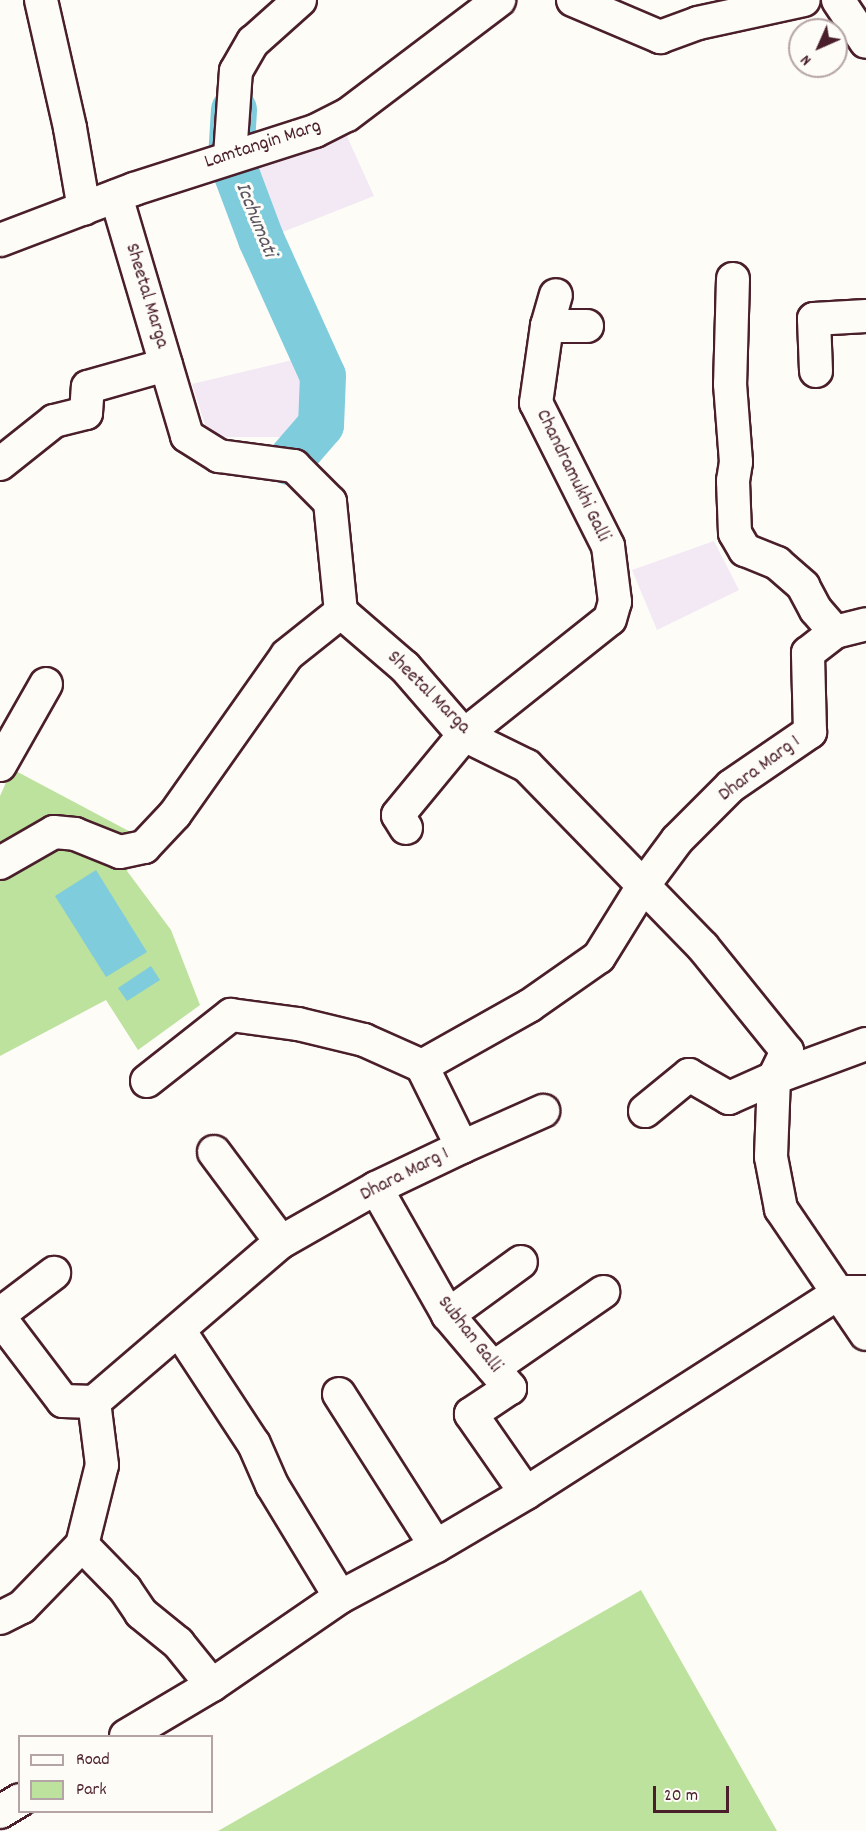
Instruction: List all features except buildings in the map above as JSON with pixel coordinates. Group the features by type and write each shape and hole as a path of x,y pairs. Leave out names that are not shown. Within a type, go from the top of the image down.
{"street":[{"path":"41,0 70,128 84,209"},
{"path":"230,156 236,71 253,42 300,0"},
{"name":"Lamtangin Marg","path":"0,240 230,156 315,131 347,115 499,0"},
{"path":"573,0 660,37 698,23 804,0"},
{"path":"838,0 866,42"},
{"name":"Sheetal Marga","path":"116,196 187,436 219,456 294,466 330,502 341,612 405,667 464,735 526,766 703,947 787,1051 774,1077 771,1157 781,1209 853,1292 866,1334"},
{"path":"734,279 730,384 736,462 733,481 735,533 745,550 777,563 803,586 816,610 835,633 866,624"},
{"name":"Chandramukhi Galli","path":"406,828 398,815 464,735 610,619 615,602 608,546 536,403 547,326 556,295"},
{"path":"816,371 814,319 866,316"},
{"path":"547,326 587,326"},
{"path":"0,464 54,421 86,413 88,387 166,365"},
{"path":"0,863 54,832 75,834 120,852 144,847 175,814 287,655 341,612"},
{"name":"Dhara Marg 1","path":"94,1402 282,1242 376,1188 462,1147 422,1066 529,1006 599,957 643,886 677,840 731,786 810,732 808,653 835,633"},
{"path":"0,765 46,684"},
{"path":"147,1081 231,1015 298,1023 364,1040 422,1066"},
{"path":"645,1111 689,1076 729,1098 774,1077 866,1044"},
{"path":"462,1147 543,1111"},
{"path":"214,1152 282,1242"},
{"name":"Subhan Galli","path":"376,1188 448,1315 510,1388 471,1414 526,1493"},
{"path":"448,1315 521,1262"},
{"path":"0,1618 22,1607 82,1545 102,1465 94,1402 63,1401 0,1316 54,1273"},
{"path":"493,1368 603,1292"},
{"path":"129,1735 212,1685 340,1597 436,1546 526,1493 853,1292"},
{"path":"178,1330 254,1444 272,1485 340,1597"},
{"path":"339,1394 436,1546"},
{"path":"82,1545 125,1589 141,1613 178,1643 212,1685"},
{"path":"0,1812 18,1801"}],"shaded area":[{"path":"345,132 374,196 265,239 237,164"},
{"path":"309,356 323,411 307,437 209,437 192,384"},
{"path":"714,541 739,590 657,630 632,570"}],"green space":[{"path":"12,769 140,837 127,871 171,930 200,1005 138,1050 106,1000 0,1056 0,796"},
{"path":"641,1590 777,1831 218,1831"}],"water":[{"path":"96,870 147,952 106,977 55,896"},
{"path":"151,966 160,980 127,1001 118,988"}],"waterway":[{"name":"Icchumati","path":"234,110 231,159 261,239 323,376 321,425 289,462"}]}
